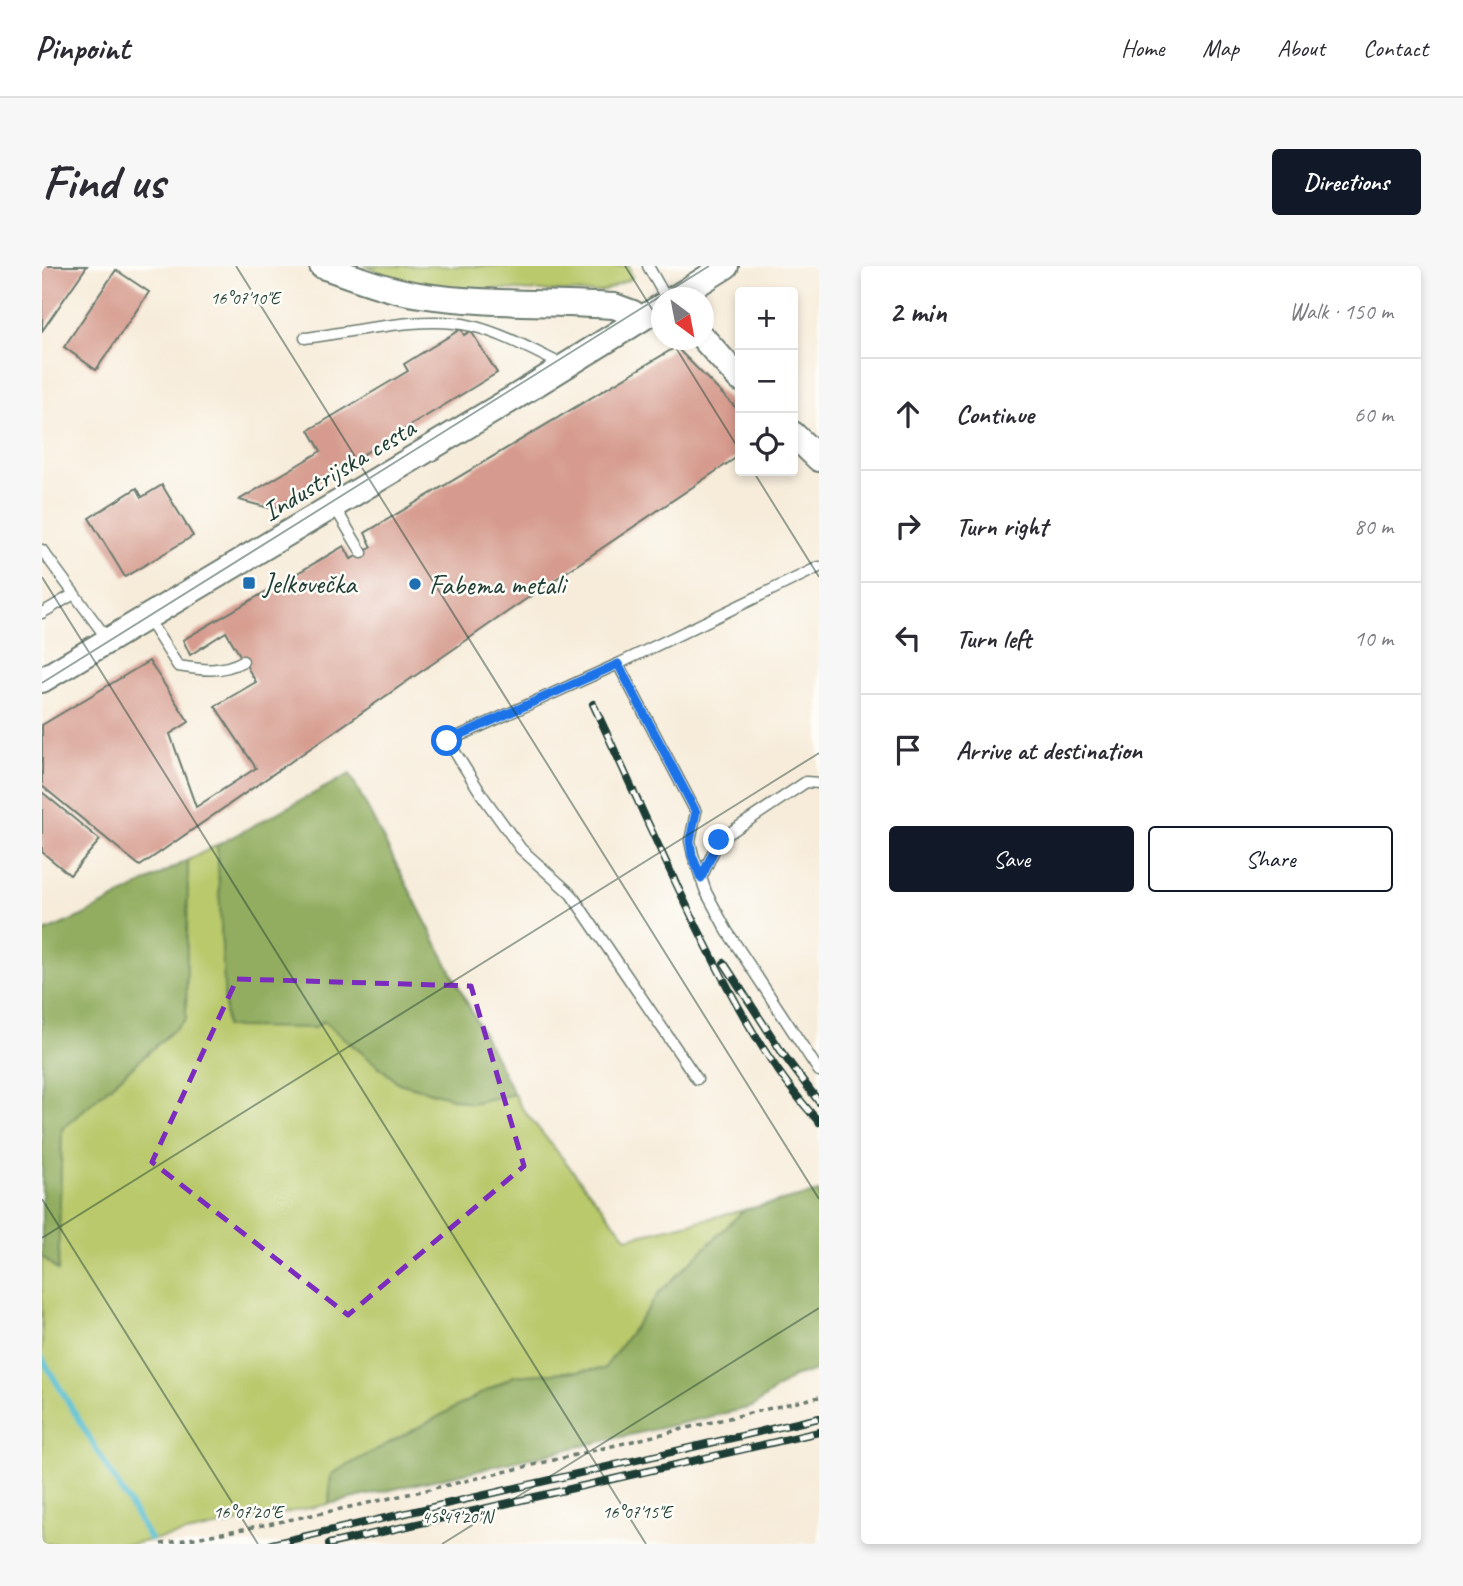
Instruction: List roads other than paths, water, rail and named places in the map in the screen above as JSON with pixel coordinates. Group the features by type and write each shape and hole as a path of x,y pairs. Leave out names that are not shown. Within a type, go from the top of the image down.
{"street":[{"path":"322,266 373,284 420,295 487,301 614,306 633,313 638,320"},
{"path":"690,287 713,270"},
{"name":"Industrijska cesta","path":"42,680 651,312"},
{"path":"713,350 735,374"},
{"path":"798,439 819,459"}],"lane":[{"path":"648,266 660,287"},
{"path":"305,338 430,320 469,325 502,335 565,366"},
{"path":"334,506 362,553"},
{"path":"42,550 109,640"},
{"path":"697,1079 571,894 521,849 447,741 618,664 819,567"},
{"path":"42,613 74,594"},
{"path":"147,618 178,666 209,671 234,666 243,660"},
{"path":"618,664 696,812 690,841 692,855 727,931 819,1072"},
{"path":"701,878 719,840 806,782 819,783"}],"waterway":[{"path":"42,1358 150,1539"}],"railway":[{"path":"593,704 684,899 737,1004 783,1077 819,1122"},
{"path":"724,963 783,1054 819,1102"},
{"path":"272,1544 819,1418"},
{"path":"329,1544 819,1432"}],"place":[{"name":"Jelkovečka","path":"249,583"},
{"name":"Fabema metali","path":"415,584"}]}
